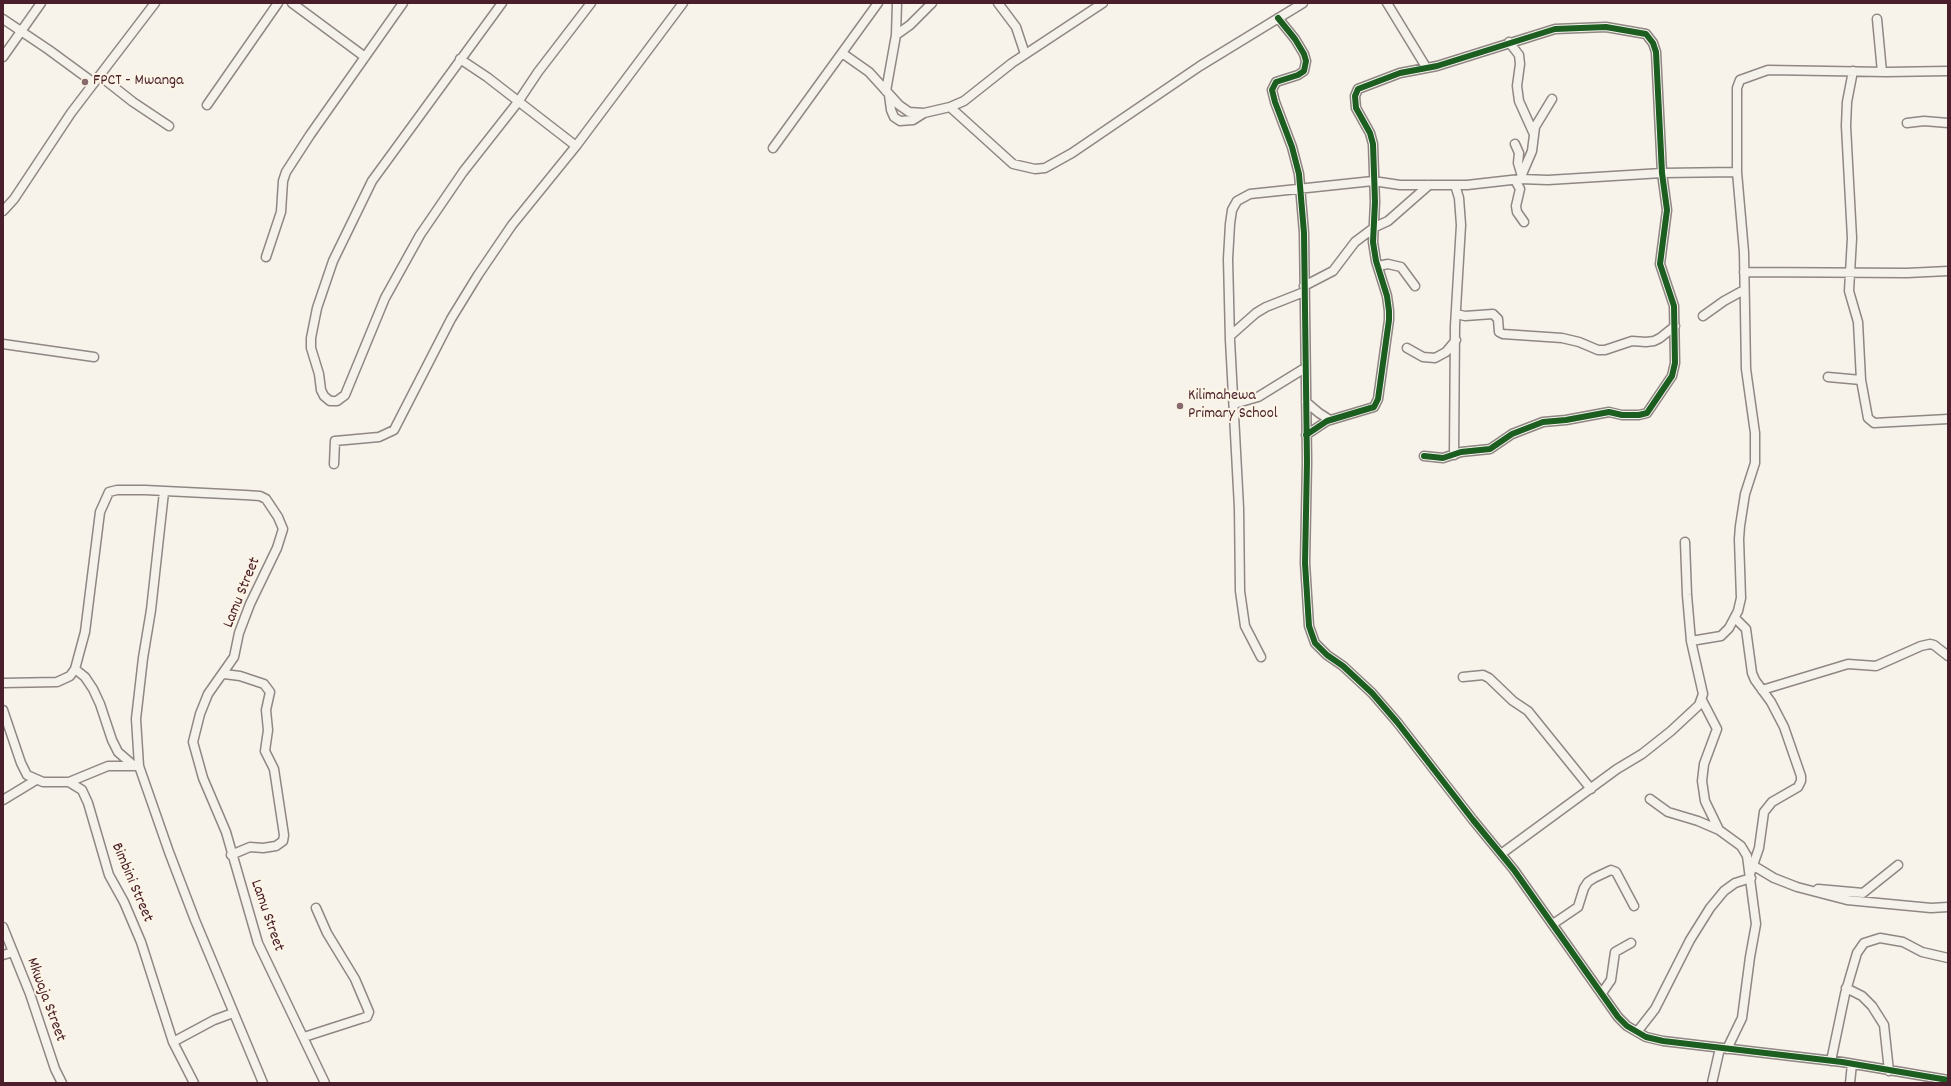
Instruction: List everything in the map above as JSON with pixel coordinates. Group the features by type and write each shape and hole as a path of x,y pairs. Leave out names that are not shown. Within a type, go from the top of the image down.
{"street":[{"path":"3,57 41,3"},
{"path":"3,211 14,199 71,113 155,3"},
{"path":"207,105 278,3"},
{"path":"292,3 365,57"},
{"path":"266,258 281,212 283,181 286,172 404,3"},
{"path":"502,3 372,181 345,235 323,286 311,338 311,348 319,374 321,390 324,396 330,401 337,401 345,394 385,298 420,235 463,172 518,102 538,72 591,3"},
{"path":"334,464 335,441 379,437 394,430 451,319 478,274 512,225 576,146 683,3"},
{"path":"773,148 878,3"},
{"path":"897,3 896,35 888,93 890,110 894,117 900,121 913,120 924,113"},
{"path":"896,35 910,25 932,3"},
{"path":"998,3 1016,27 1026,54"},
{"path":"842,53 869,72 899,106 909,112 924,113 950,108 964,101 1026,54 1103,3"},
{"path":"950,108 1013,164 1029,169 1045,168 1072,153 1158,94 1304,3"},
{"path":"1387,3 1426,67"},
{"path":"1278,18 1295,39 1304,54 1306,61 1304,71 1298,75 1276,82 1272,90 1292,147 1299,174 1304,234 1306,571 1309,626 1315,642 1327,655 1343,666 1372,693 1402,728 1501,854 1553,924 1618,1017 1627,1026 1646,1037 1663,1041 1852,1064 1948,1080"},
{"path":"3,19 21,32 31,37 94,83"},
{"path":"1877,19 1882,72"},
{"path":"1306,436 1317,427 1330,420 1372,407 1376,404 1389,320 1387,296 1372,242 1375,227 1372,144 1370,133 1356,108 1355,96 1362,86 1400,73 1437,66 1509,42 1555,30 1580,27 1606,27 1646,34 1653,43 1656,52 1662,173 1667,210 1660,264 1674,306 1675,326 1673,373 1647,413 1638,415 1622,415 1609,412 1543,422 1512,434 1490,449 1443,458 1424,456"},
{"path":"1509,42 1519,55 1520,64 1517,86 1519,101 1534,132"},
{"path":"460,59 487,77 576,146"},
{"path":"1691,641 1721,636 1729,628 1735,618 1741,598 1740,526 1746,494 1755,463 1756,451 1752,403 1746,369 1741,206 1737,172 1737,88 1740,80 1768,70 1882,72 1948,71"},
{"path":"1852,71 1847,102 1846,126 1852,238 1849,291 1858,322 1861,380 1867,414 1871,422 1948,419"},
{"path":"100,76 133,102 169,126"},
{"path":"1518,177 1532,151 1534,132 1552,99"},
{"path":"1907,123 1924,121 1948,123"},
{"path":"1515,144 1519,153 1518,177 1520,189 1516,206 1517,212 1524,222"},
{"path":"1261,657 1245,626 1241,603 1239,508 1230,336 1228,259 1232,210 1237,201 1250,194 1373,181 1400,185 1429,185 1456,184 1518,177 1548,180 1662,173 1737,172"},
{"path":"1454,455 1456,314 1461,225 1459,198 1456,184"},
{"path":"1230,336 1256,313 1304,289 1333,271 1344,260 1355,242 1375,227 1388,221 1429,185"},
{"path":"1378,266 1388,264 1401,267 1415,286"},
{"path":"1744,272 1907,273 1948,271"},
{"path":"1703,316 1724,301 1744,290"},
{"path":"1456,314 1465,316 1493,314 1498,319 1499,332 1503,334 1562,338 1579,342 1598,350 1605,350 1632,341 1646,342 1654,340 1660,338 1675,326"},
{"path":"1408,348 1423,357 1435,358 1446,352 1456,340"},
{"path":"3,344 94,357"},
{"path":"1234,404 1258,397 1305,368"},
{"path":"1828,377 1861,380"},
{"path":"1306,402 1330,420"},
{"name":"Lamu Street","path":"75,669 85,632 99,518 109,492 117,490 260,496 266,499 278,517 283,529 277,548 246,614 234,657 224,674 208,694 200,714 192,742 203,778 226,832 231,855 258,943 325,1083"},
{"path":"164,492 151,610 137,704 135,730 136,765 233,1013 263,1083"},
{"path":"1501,854 1617,769 1642,754 1671,731 1699,705 1702,700 1703,694 1691,641 1687,595 1685,542"},
{"path":"1637,1032 1655,1008 1690,940 1710,908 1724,891 1752,873 1760,842 1764,812 1772,802 1798,786 1801,781 1801,776 1784,727 1771,702 1752,673 1746,629 1735,618"},
{"path":"1762,690 1848,664 1876,666 1930,644 1934,645 1948,656"},
{"path":"3,683 57,682 70,676 75,669 85,677 93,689 118,752 136,765"},
{"path":"224,674 240,676 264,684 270,692 266,710 268,730 265,751 274,769 284,835 283,841 276,846 263,848 250,847 231,855"},
{"path":"1463,677 1483,675 1490,678 1513,702 1528,711 1591,789"},
{"path":"1702,700 1717,729 1704,764 1702,781 1705,801 1719,830"},
{"path":"3,710 21,763 27,775 36,780 69,782 108,766 128,767 136,765"},
{"path":"3,800 36,780"},
{"name":"Bimbini Street","path":"69,782 82,790 88,803 109,875 134,924 173,1042 194,1083"},
{"path":"1650,799 1668,812 1698,821 1719,830 1734,840 1745,851 1752,873 1756,924 1750,957 1744,1008 1738,1027 1724,1049 1712,1083"},
{"path":"1803,889 1863,893 1898,865"},
{"path":"1553,924 1578,907 1584,888 1588,882 1611,870 1616,872 1634,906"},
{"path":"1752,873 1774,878 1803,889 1847,900 1931,908 1948,907"},
{"path":"304,1037 363,1018 367,1016 369,1012 355,979 327,933 316,908"},
{"name":"Mkwaja Street","path":"3,927 30,994 55,1069 62,1083"},
{"path":"1830,1061 1846,988 1857,953 1864,943 1880,938 1903,942 1922,952 1948,958"},
{"path":"1602,993 1611,980 1615,952 1631,942"},
{"path":"3,955 13,952"},
{"path":"1846,988 1862,996 1872,1006 1884,1025 1889,1071"},
{"path":"173,1042 214,1020 233,1013"},
{"path":"1850,1083 1852,1064"}],"cycle path":[{"path":"1278,18 1295,39 1304,54 1306,61 1304,71 1298,75 1276,82 1272,90 1292,147 1299,174 1304,233 1307,462 1305,563 1309,626 1315,643 1372,693 1397,722 1514,870 1618,1017 1627,1026 1646,1037 1663,1041 1842,1062 1948,1080"},
{"path":"1306,435 1327,421 1374,407 1378,399 1389,311 1387,296 1376,261 1373,242 1375,202 1373,144 1370,133 1356,108 1355,96 1358,89 1400,73 1437,66 1555,29 1606,27 1646,34 1653,43 1656,52 1662,173 1667,210 1660,264 1674,306 1675,363 1672,376 1647,413 1639,415 1622,415 1609,412 1566,420 1543,422 1512,434 1490,449 1461,452 1443,458 1424,456"}],"place":[{"name":"FPCT - Mwanga","path":"85,82"},
{"name":"Kilimahewa Primary School","path":"1180,406"}]}
